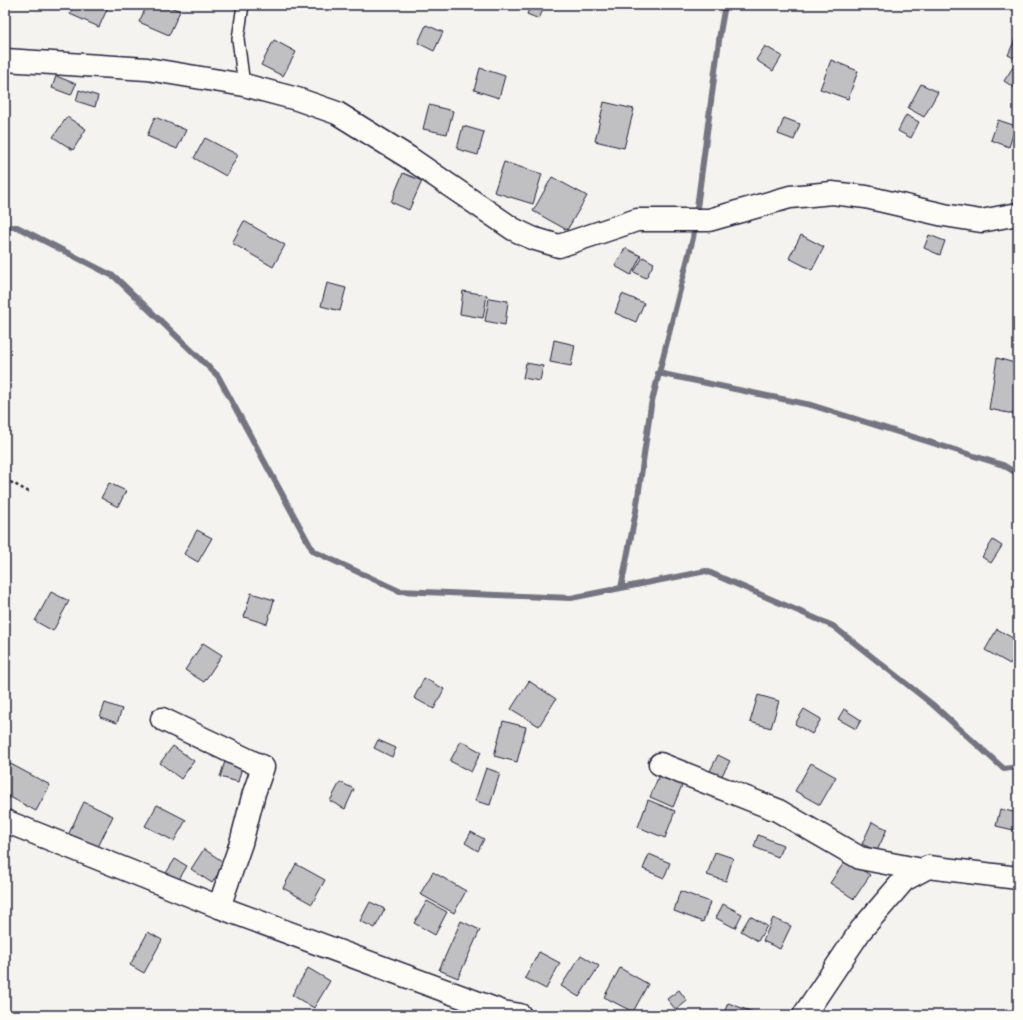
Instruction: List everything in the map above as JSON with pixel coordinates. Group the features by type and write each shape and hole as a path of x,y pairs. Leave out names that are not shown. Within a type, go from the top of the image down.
{"street":[{"path":"5,60 147,69 244,85 297,99 337,113 408,157 513,228 532,238 559,246 637,220 709,220 790,197 832,193 866,197 944,215 981,221 1018,214"},
{"path":"162,719 263,767 254,793 241,843 219,907"},
{"path":"660,764 777,810 860,858 922,870"},
{"path":"5,821 219,907 503,1012 520,1015"},
{"path":"804,1015 861,930 904,880 928,867 1018,878"}],"lane":[{"path":"242,5 238,39 244,85"}],"path":[{"path":"5,479 29,492"}],"building":[{"path":"74,5 109,5 99,27 70,14"},
{"path":"147,5 166,5 180,11 169,35 139,22"},
{"path":"531,5 544,7 539,19 527,14"},
{"path":"426,25 443,32 434,51 418,43"},
{"path":"1018,35 1018,60 1008,55"},
{"path":"274,40 296,52 283,76 261,65"},
{"path":"765,46 782,56 773,71 756,60"},
{"path":"831,60 858,71 848,99 820,89"},
{"path":"1015,64 1018,66 1018,90 1004,81"},
{"path":"480,68 505,76 499,98 474,90"},
{"path":"56,76 76,84 71,95 52,88"},
{"path":"921,84 938,92 924,117 908,108"},
{"path":"79,90 98,96 95,107 76,101"},
{"path":"604,102 634,109 624,148 595,141"},
{"path":"429,105 453,111 447,134 423,129"},
{"path":"906,115 919,122 911,138 898,131"},
{"path":"67,117 86,129 73,150 53,137"},
{"path":"155,117 186,130 177,149 147,136"},
{"path":"784,118 800,124 794,140 778,134"},
{"path":"998,120 1016,126 1009,147 991,140"},
{"path":"463,126 484,132 478,155 457,149"},
{"path":"205,138 238,155 226,176 194,158"},
{"path":"504,162 542,174 533,204 494,192"},
{"path":"403,173 422,181 409,210 391,202"},
{"path":"552,177 587,196 567,230 533,211"},
{"path":"244,221 285,245 273,267 232,243"},
{"path":"801,235 824,247 812,270 789,258"},
{"path":"929,235 945,241 940,255 924,248"},
{"path":"625,248 641,256 631,275 615,266"},
{"path":"643,257 654,263 646,278 634,272"},
{"path":"327,283 346,288 340,311 321,306"},
{"path":"463,291 487,295 483,318 460,314"},
{"path":"622,294 644,303 636,322 615,313"},
{"path":"489,298 508,301 505,325 485,321"},
{"path":"554,340 575,345 571,366 550,362"},
{"path":"997,358 1018,364 1018,415 989,409"},
{"path":"526,363 543,366 540,381 523,378"},
{"path":"109,483 126,491 118,507 101,498"},
{"path":"197,530 212,538 198,562 184,554"},
{"path":"993,540 1002,546 991,563 982,557"},
{"path":"51,592 69,601 53,631 35,621"},
{"path":"251,593 274,600 267,624 244,617"},
{"path":"997,629 1018,641 1018,651 1010,664 985,650"},
{"path":"203,643 222,655 204,682 185,670"},
{"path":"424,678 444,689 434,709 414,698"},
{"path":"529,681 556,699 539,726 511,709"},
{"path":"758,695 779,701 771,728 750,722"},
{"path":"105,703 122,709 117,723 100,717"},
{"path":"804,709 821,719 812,734 795,724"},
{"path":"844,709 861,720 856,729 838,719"},
{"path":"503,721 526,727 517,762 494,756"},
{"path":"378,740 396,748 392,757 374,748"},
{"path":"461,741 481,752 471,772 450,761"},
{"path":"173,746 194,761 181,779 160,763"},
{"path":"718,755 730,761 720,779 709,773"},
{"path":"226,758 243,763 238,782 220,777"},
{"path":"5,761 50,785 36,811 10,797 5,805"},
{"path":"811,763 836,777 820,805 795,791"},
{"path":"486,768 500,773 490,805 475,801"},
{"path":"660,773 683,783 673,807 650,797"},
{"path":"340,782 354,789 345,809 330,801"},
{"path":"648,800 675,811 665,838 638,827"},
{"path":"84,802 113,816 97,849 68,835"},
{"path":"157,805 186,820 174,841 145,826"},
{"path":"1000,809 1018,813 1018,831 996,826"},
{"path":"872,822 887,829 877,851 862,844"},
{"path":"471,832 484,839 478,851 465,843"},
{"path":"758,835 783,845 778,857 754,847"},
{"path":"204,849 225,863 212,883 191,869"},
{"path":"715,852 733,858 726,881 707,875"},
{"path":"649,854 670,863 664,878 643,869"},
{"path":"175,859 187,866 178,881 166,873"},
{"path":"846,860 870,875 854,899 830,883"},
{"path":"296,864 325,880 312,904 283,888"},
{"path":"433,872 466,891 454,913 420,894"},
{"path":"680,891 710,902 703,922 674,911"},
{"path":"427,901 447,912 435,935 414,923"},
{"path":"370,902 385,909 375,928 360,921"},
{"path":"723,904 742,914 735,928 716,918"},
{"path":"750,916 767,926 758,941 741,931"},
{"path":"773,918 791,926 780,949 763,941"},
{"path":"461,921 480,930 458,978 439,970"},
{"path":"148,932 162,940 144,973 130,965"},
{"path":"539,952 560,963 546,989 525,978"},
{"path":"581,955 599,966 579,997 561,986"},
{"path":"308,968 330,981 314,1008 292,995"},
{"path":"620,968 648,984 633,1012 604,997"},
{"path":"679,990 687,1001 676,1010 667,999"},
{"path":"728,1003 761,1015 723,1015"}],"waterway":[{"path":"621,588 636,511 651,405 693,238 725,5"},
{"path":"5,227 17,227 115,277 218,376 313,551 399,591 571,598 706,571 833,626 932,704 1004,769 1018,767"},
{"path":"658,373 811,405 1003,465 1018,474"}]}
